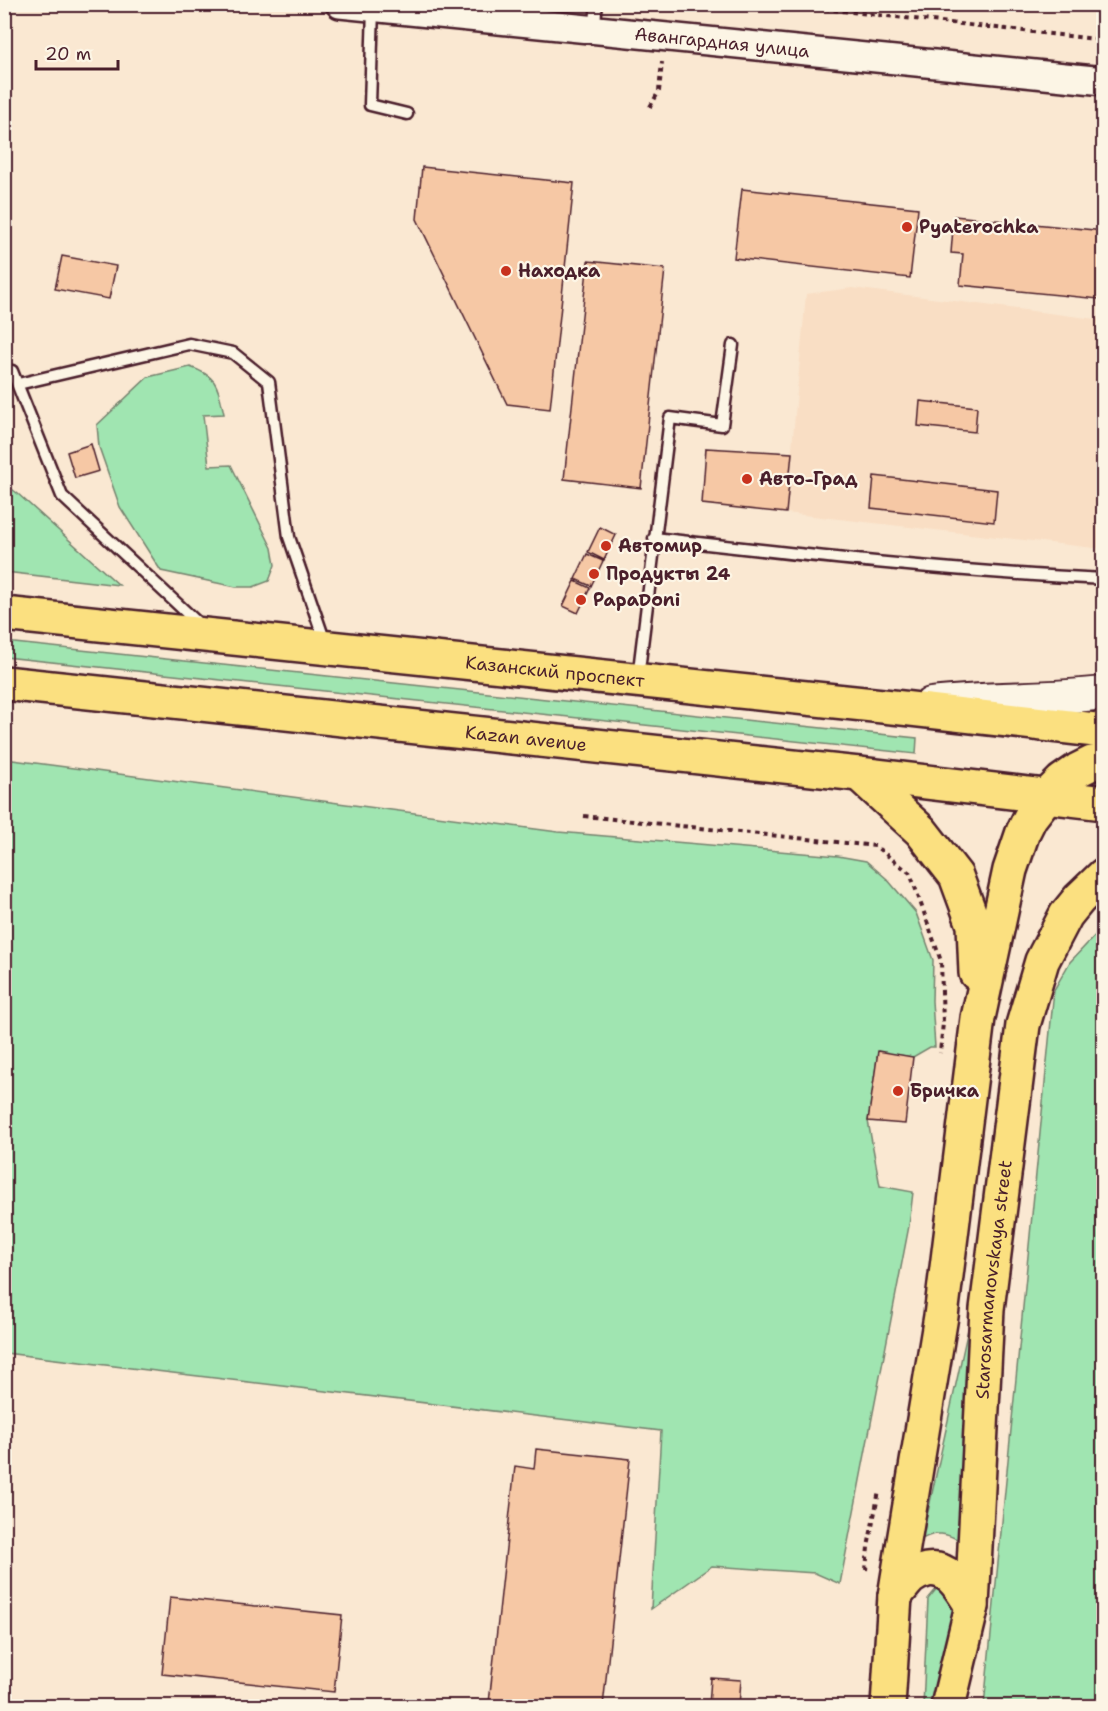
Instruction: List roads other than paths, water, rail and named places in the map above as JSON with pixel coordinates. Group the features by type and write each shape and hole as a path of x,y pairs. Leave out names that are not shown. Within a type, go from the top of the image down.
{"main road":[{"name":"Казанский проспект","path":"4,614 1104,731"},
{"name":"Kazan avenue","path":"4,683 1047,796"},
{"path":"902,708 963,700 1080,696 1104,693"},
{"path":"888,1707 895,1596 940,1316 978,1018 1014,857 1030,818 1047,796 1062,781 1078,770 1092,763 1104,761"},
{"path":"859,774 921,831 956,876 974,925 978,1018"},
{"path":"1047,796 1104,803"},
{"name":"Starosarmanovskaya street","path":"948,1707 972,1606 987,1309 1023,1025 1042,961 1066,915 1104,875"},
{"path":"895,1596 911,1577 923,1571 936,1569 948,1573 960,1586 972,1606"}],"street":[{"name":"Авангардная улица","path":"340,4 373,8 596,17 1104,81"}],"lane":[{"path":"373,8 370,105 407,114"},
{"path":"18,384 189,345 233,353 269,382 289,537 327,648"},
{"path":"637,681 670,418 722,425 733,345"},
{"path":"4,370 12,371 18,384 62,496 214,637"},
{"path":"654,538 752,549 1104,579"}],"place":[{"name":"Pyaterochka","path":"907,227"},
{"name":"Находка","path":"506,271"},
{"name":"Авто-Град","path":"747,479"},
{"name":"Автомир","path":"606,546"},
{"name":"Продукты 24","path":"594,574"},
{"name":"PapaDoni","path":"581,600"},
{"name":"Бричка","path":"898,1091"}]}
